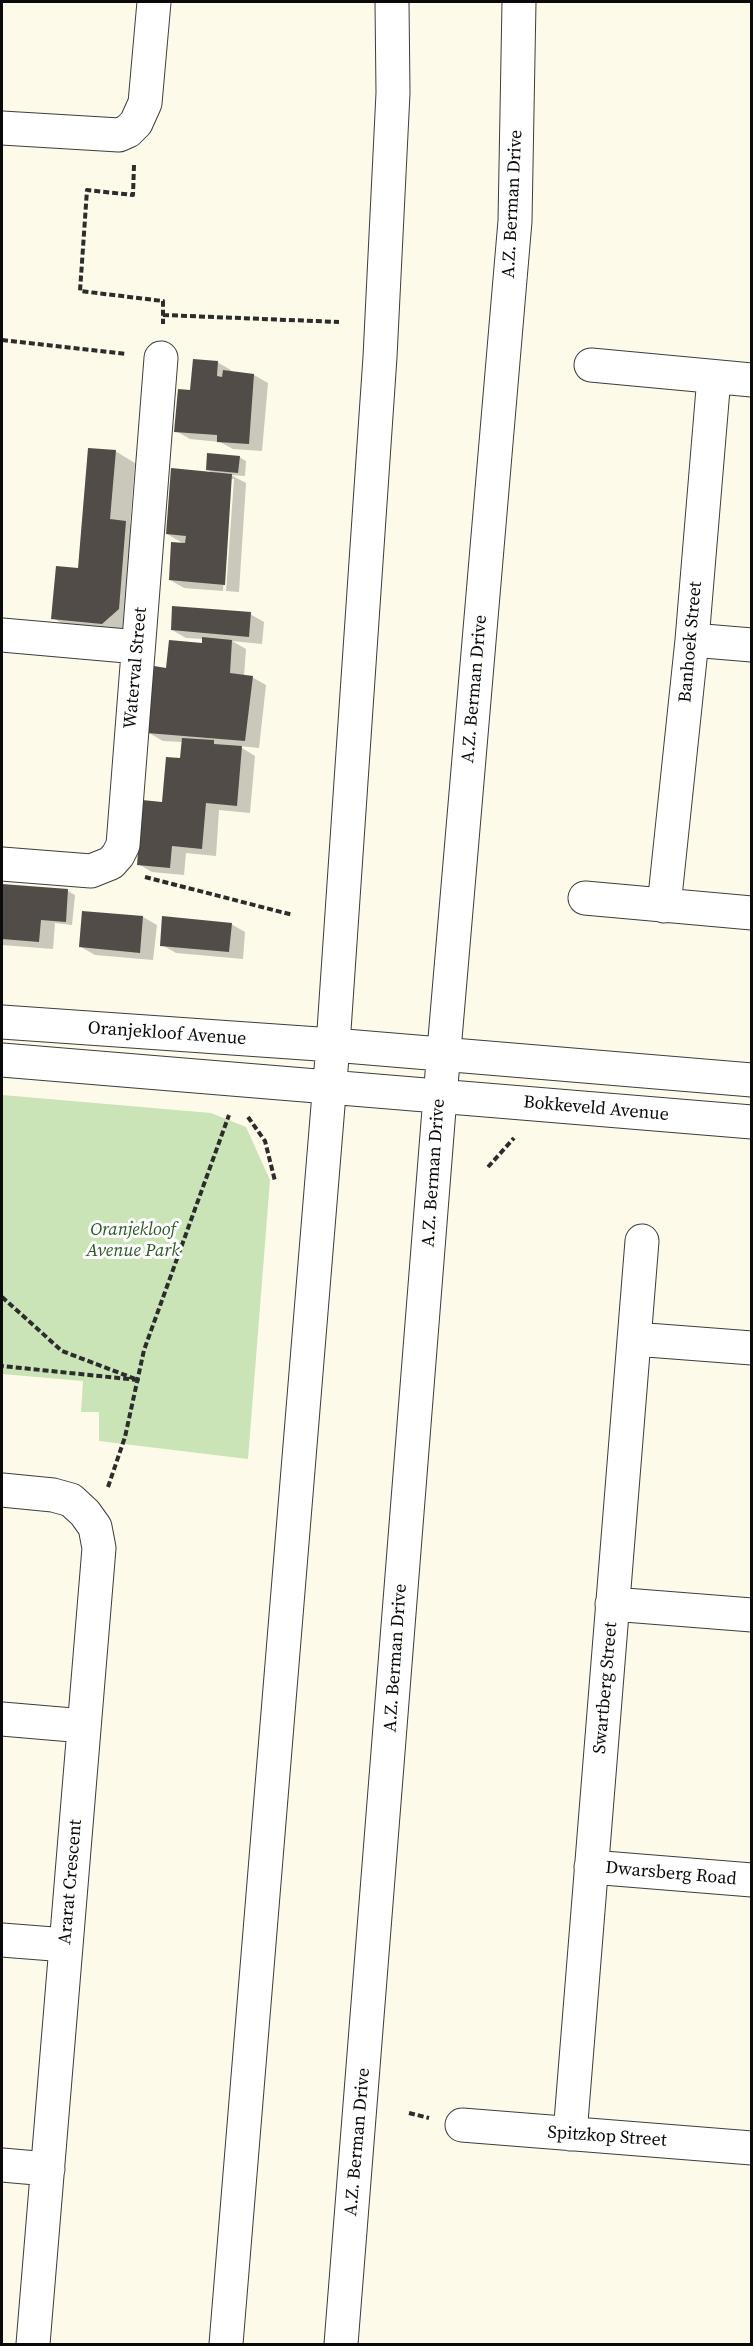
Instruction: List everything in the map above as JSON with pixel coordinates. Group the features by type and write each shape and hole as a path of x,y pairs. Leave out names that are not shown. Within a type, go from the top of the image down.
{"street":[{"path":"2,128 118,135 128,131 136,123 145,103 154,2"},
{"path":"226,2344 333,1045 380,357 393,93 392,2"},
{"name":"A.Z. Berman Drive","path":"341,2344 443,1054 515,221 519,2"},
{"name":"Waterval Street","path":"111,863 123,845 161,358"},
{"path":"591,365 752,380"},
{"name":"Banhoek Street","path":"664,906 692,640 714,377"},
{"path":"2,636 138,647"},
{"path":"692,640 752,645"},
{"path":"2,864 91,871 111,863"},
{"path":"585,898 752,913"},
{"name":"Oranjekloof Avenue","path":"2,1022 443,1054"},
{"path":"443,1054 752,1080"},
{"path":"2,1060 329,1086"},
{"name":"Bokkeveld Avenue","path":"329,1086 752,1122"},
{"name":"Swartberg Street","path":"570,2134 642,1241"},
{"path":"634,1339 752,1348"},
{"path":"2,1490 53,1495 71,1500 86,1513 95,1527"},
{"name":"Ararat Crescent","path":"33,2344 99,1548 95,1527"},
{"path":"612,1604 752,1615"},
{"path":"2,1719 84,1726"},
{"name":"Dwarsberg Road","path":"591,1867 752,1881"},
{"path":"2,1940 66,1945"},
{"name":"Spitzkop Street","path":"462,2125 752,2148"},
{"path":"2,2165 48,2169"}],"path":[{"path":"2,340 161,358 163,302 80,291 87,190 133,195 136,123"},
{"path":"163,315 339,322"},
{"path":"111,863 136,875 293,915"},
{"path":"95,1527 125,1437 144,1350 230,1113 249,1117 265,1141 275,1181"},
{"path":"488,1167 515,1138"},
{"path":"2,1297 62,1351 138,1380"},
{"path":"2,1365 138,1380"}],"green space":[{"name":"Oranjekloof Avenue Park","path":"2,1095 211,1113 246,1127 270,1180 248,1459 99,1441 99,1412 81,1412 83,1381 2,1374"}],"building":[{"path":"193,359 218,361 217,376 222,377 223,370 254,374 249,444 217,442 217,435 174,432 178,389 190,390"},
{"path":"88,448 116,450 110,519 126,521 119,609 102,624 51,619 56,566 78,568"},
{"path":"207,453 240,456 238,473 206,470"},
{"path":"171,468 232,474 225,585 169,580 171,542 185,543 186,536 166,534"},
{"path":"172,606 251,612 249,637 171,630"},
{"path":"202,637 232,640 230,673 253,676 245,741 147,733 154,666 166,668 169,640 202,643"},
{"path":"182,738 214,740 214,744 242,746 237,806 206,803 202,849 172,846 170,868 137,865 142,800 162,802 166,757 180,758"},
{"path":"2,884 68,889 66,922 41,920 39,942 2,939"},
{"path":"82,911 143,916 140,953 79,947"},
{"path":"162,916 232,923 229,952 160,946"}]}
